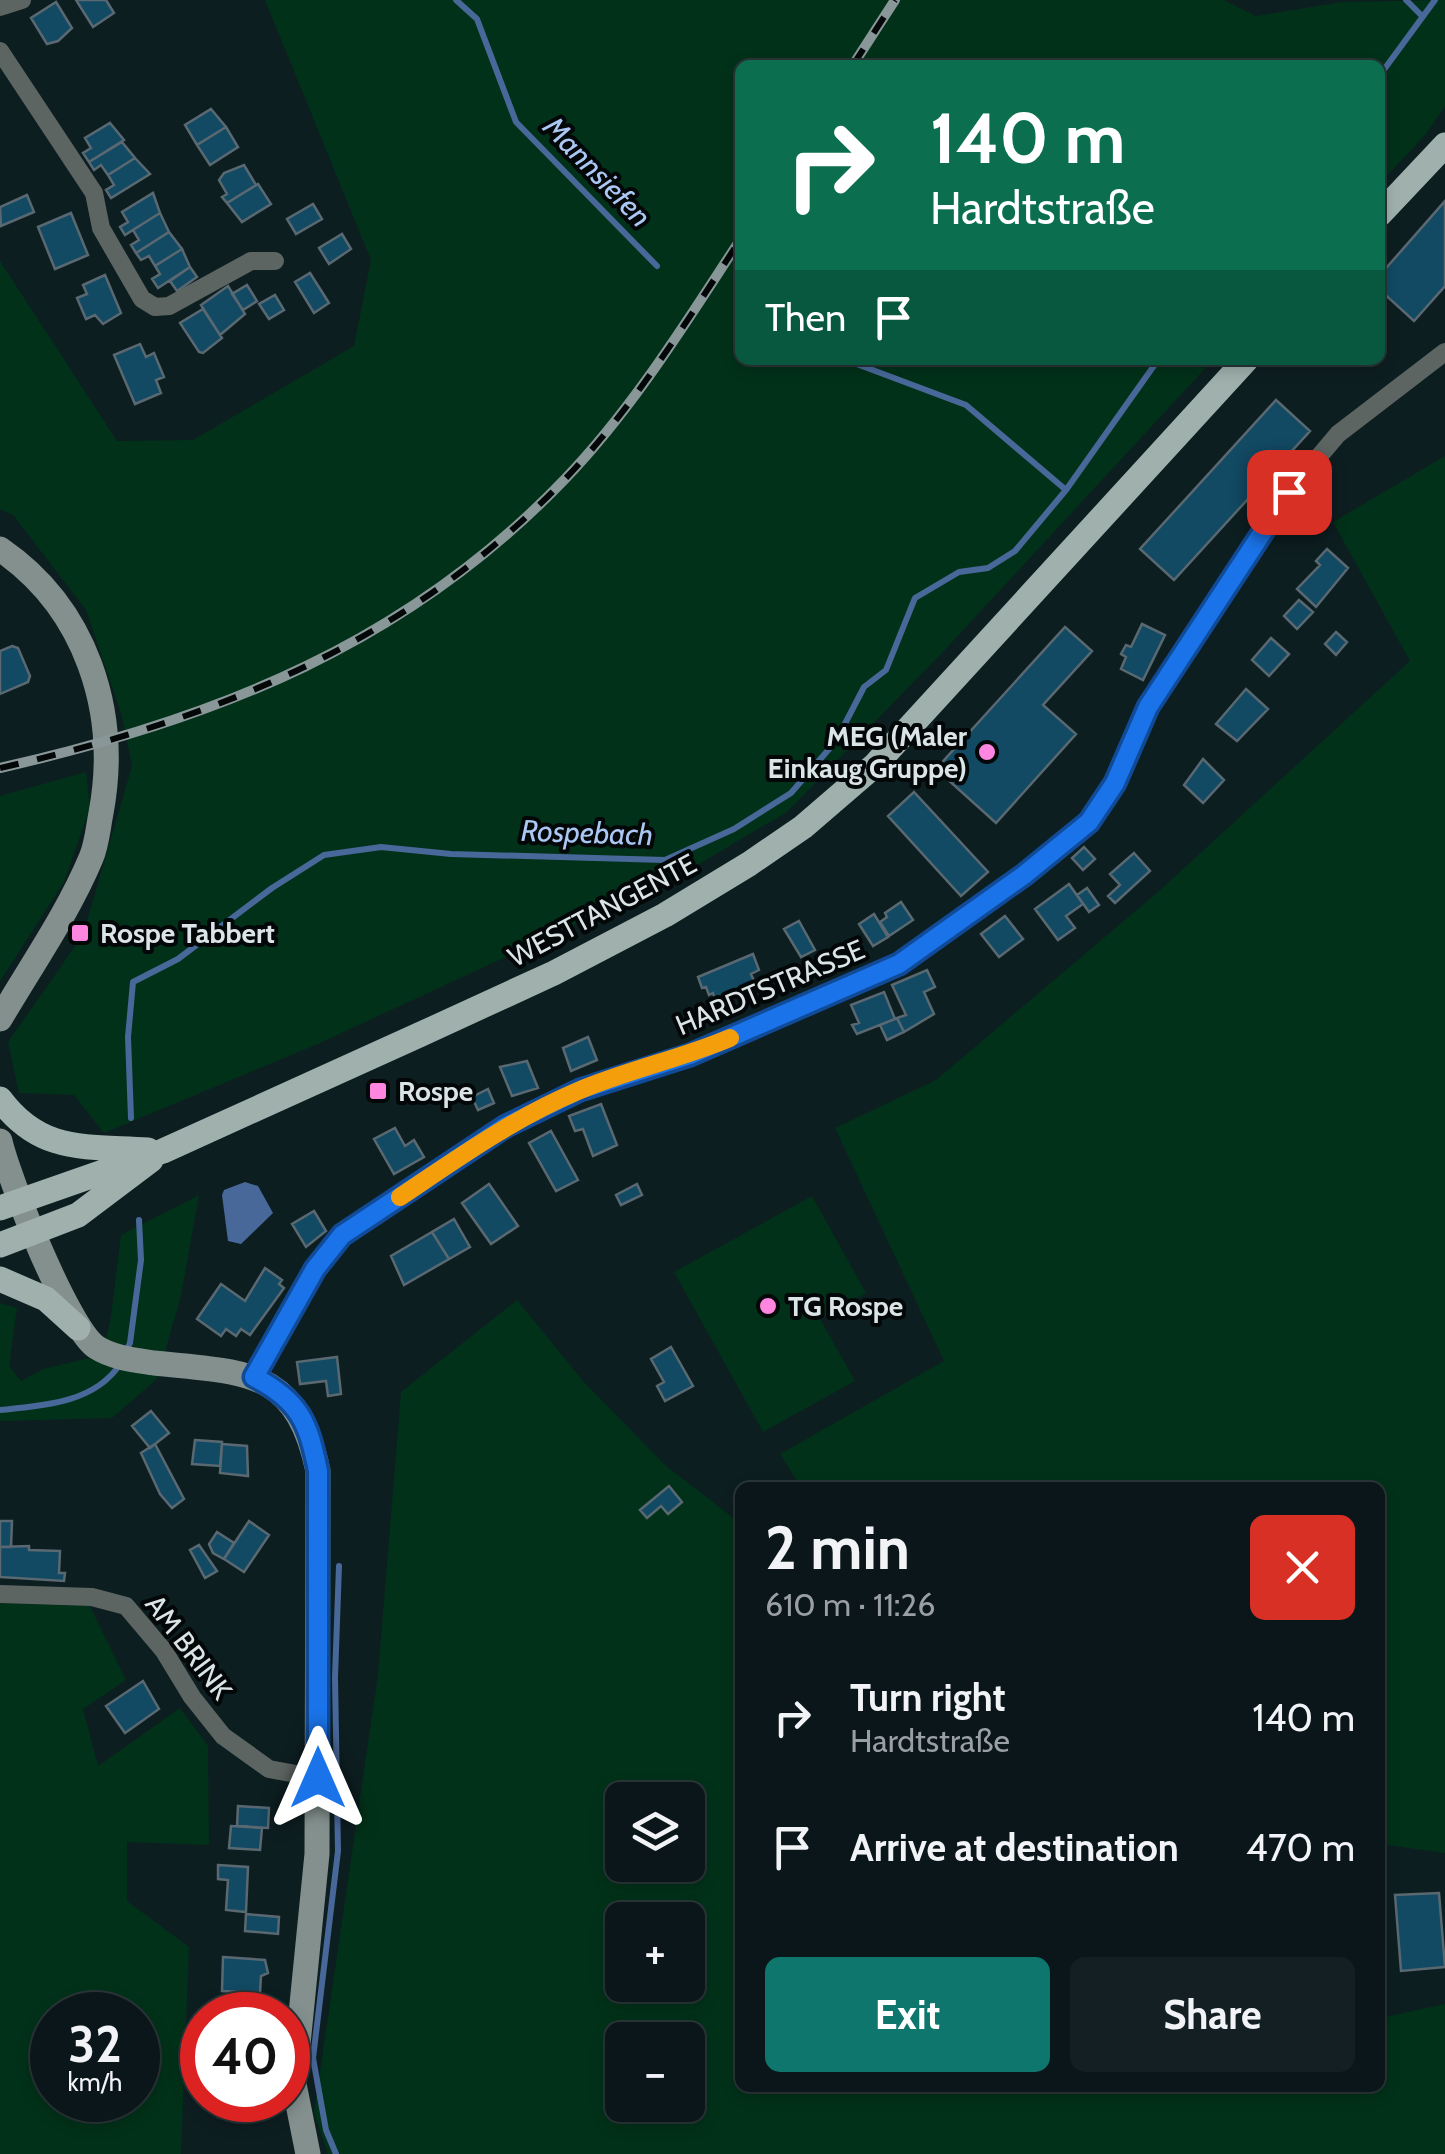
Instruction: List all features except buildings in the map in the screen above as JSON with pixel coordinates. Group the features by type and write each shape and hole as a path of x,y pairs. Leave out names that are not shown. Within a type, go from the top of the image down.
{"main road":[{"path":"1385,209 1445,146"},
{"name":"WESTTANGENTE","path":"11,1204 162,1150 554,973 665,915 802,827 875,765 950,687 1241,365"},
{"path":"0,1099 16,1120 57,1145 162,1150"},
{"name":"WESTTANGENTE","path":"0,1245 90,1207 162,1150"},
{"path":"0,1279 46,1300 78,1328"}],"street":[{"path":"0,7 22,0"},
{"path":"0,50 94,193 101,228 142,300 155,308 169,306 251,262 274,261"},
{"name":"HARDTSTRASSE","path":"254,1377 315,1269 342,1235 506,1126 580,1090 690,1055 899,964 1024,875 1089,822 1115,783 1148,707 1289,492 1338,434 1445,352"},
{"path":"0,549 27,567 67,614 96,675 106,724 107,780 93,854 63,916 0,1019"},
{"path":"0,1140 11,1204 36,1232 78,1328 96,1347 141,1361 254,1377 280,1391 297,1408 310,1432 318,1471 317,1854 294,2084 308,2154"},
{"name":"AM BRINK","path":"0,1594 92,1597 126,1606 164,1651 192,1697 223,1736 269,1769 318,1778"}],"green space":[{"path":"265,0 1224,0 1256,16 1342,2 1445,0 1445,106 1426,134 1385,178 1385,60 735,60 735,365 1208,365 941,654 787,812 672,880 320,1043 104,1133 74,1095 19,1093 8,1042 83,935 132,766 122,716 86,610 14,516 0,509 0,261 117,441 193,440 354,346 371,260"},
{"path":"1445,456 1445,1853 1385,1845 1385,1482 795,1482 780,1454 944,1361 835,1128 936,1080 1158,892 1410,661 1333,522"},
{"path":"86,772 90,808 64,882 0,981 0,796"},
{"path":"199,1195 181,1296 157,1379 112,1418 0,1421 0,1303 17,1308 9,1366 21,1381 43,1369 102,1355 121,1235"},
{"name":"TG Rospe","path":"812,1196 866,1293 820,1319 855,1381 763,1432 674,1272"},
{"path":"517,1300 583,1381 665,1465 735,1519 735,2092 1385,2092 1385,2017 1445,2004 1445,2154 328,2154 314,2113 378,1675 401,1392"},
{"path":"0,1603 90,1606 126,1680 83,1709 98,1766 180,1708 208,1746 209,1845 127,1842 127,1901 189,1947 187,1992 180,1992 181,2154 0,2154"}],"water":[{"path":"245,1182 258,1186 273,1213 241,1244 228,1241 222,1195 224,1190"}],"waterway":[{"name":"Mannsiefen","path":"456,0 477,19 516,122 657,266"},
{"path":"1406,0 1422,16"},
{"name":"Rospebach","path":"1385,68 1435,0"},
{"name":"Mannsiefen","path":"859,365 966,405 1066,490"},
{"name":"Rospebach","path":"131,1118 128,1037 133,982 178,959 272,888 324,855 381,847 451,854 665,860 734,829 791,793 836,741 864,687 886,670 915,598 959,572 988,568 1015,551 1066,490 1154,365"},
{"name":"Rospebach","path":"125,1353 130,1343 141,1260 139,1220"},
{"name":"Rospebach","path":"0,1410 50,1404 82,1395 97,1387 120,1364"},
{"path":"336,2154 326,2130 313,2058 338,1851 335,1677 339,1566"}],"railway":[{"path":"856,60 895,0"},
{"path":"0,768 158,725 233,698 305,667 374,630 441,586 505,536 590,451 658,363 735,248"}],"slow traffic":[{"path":"400,1197 506,1126 580,1090 730,1038"}],"place":[{"name":"MEG (Maler Einkaug Gruppe)","path":"987,752"},
{"name":"Rospe Tabbert","path":"80,933"},
{"name":"Rospe","path":"378,1091"},
{"name":"TG Rospe","path":"768,1306"}],"route":[{"path":"318,1778 318,1471 310,1432 297,1408 280,1391 254,1377 315,1269 342,1235 506,1126 580,1090 690,1055 899,964 1024,875 1089,822 1115,783 1148,707 1289,492"}]}
